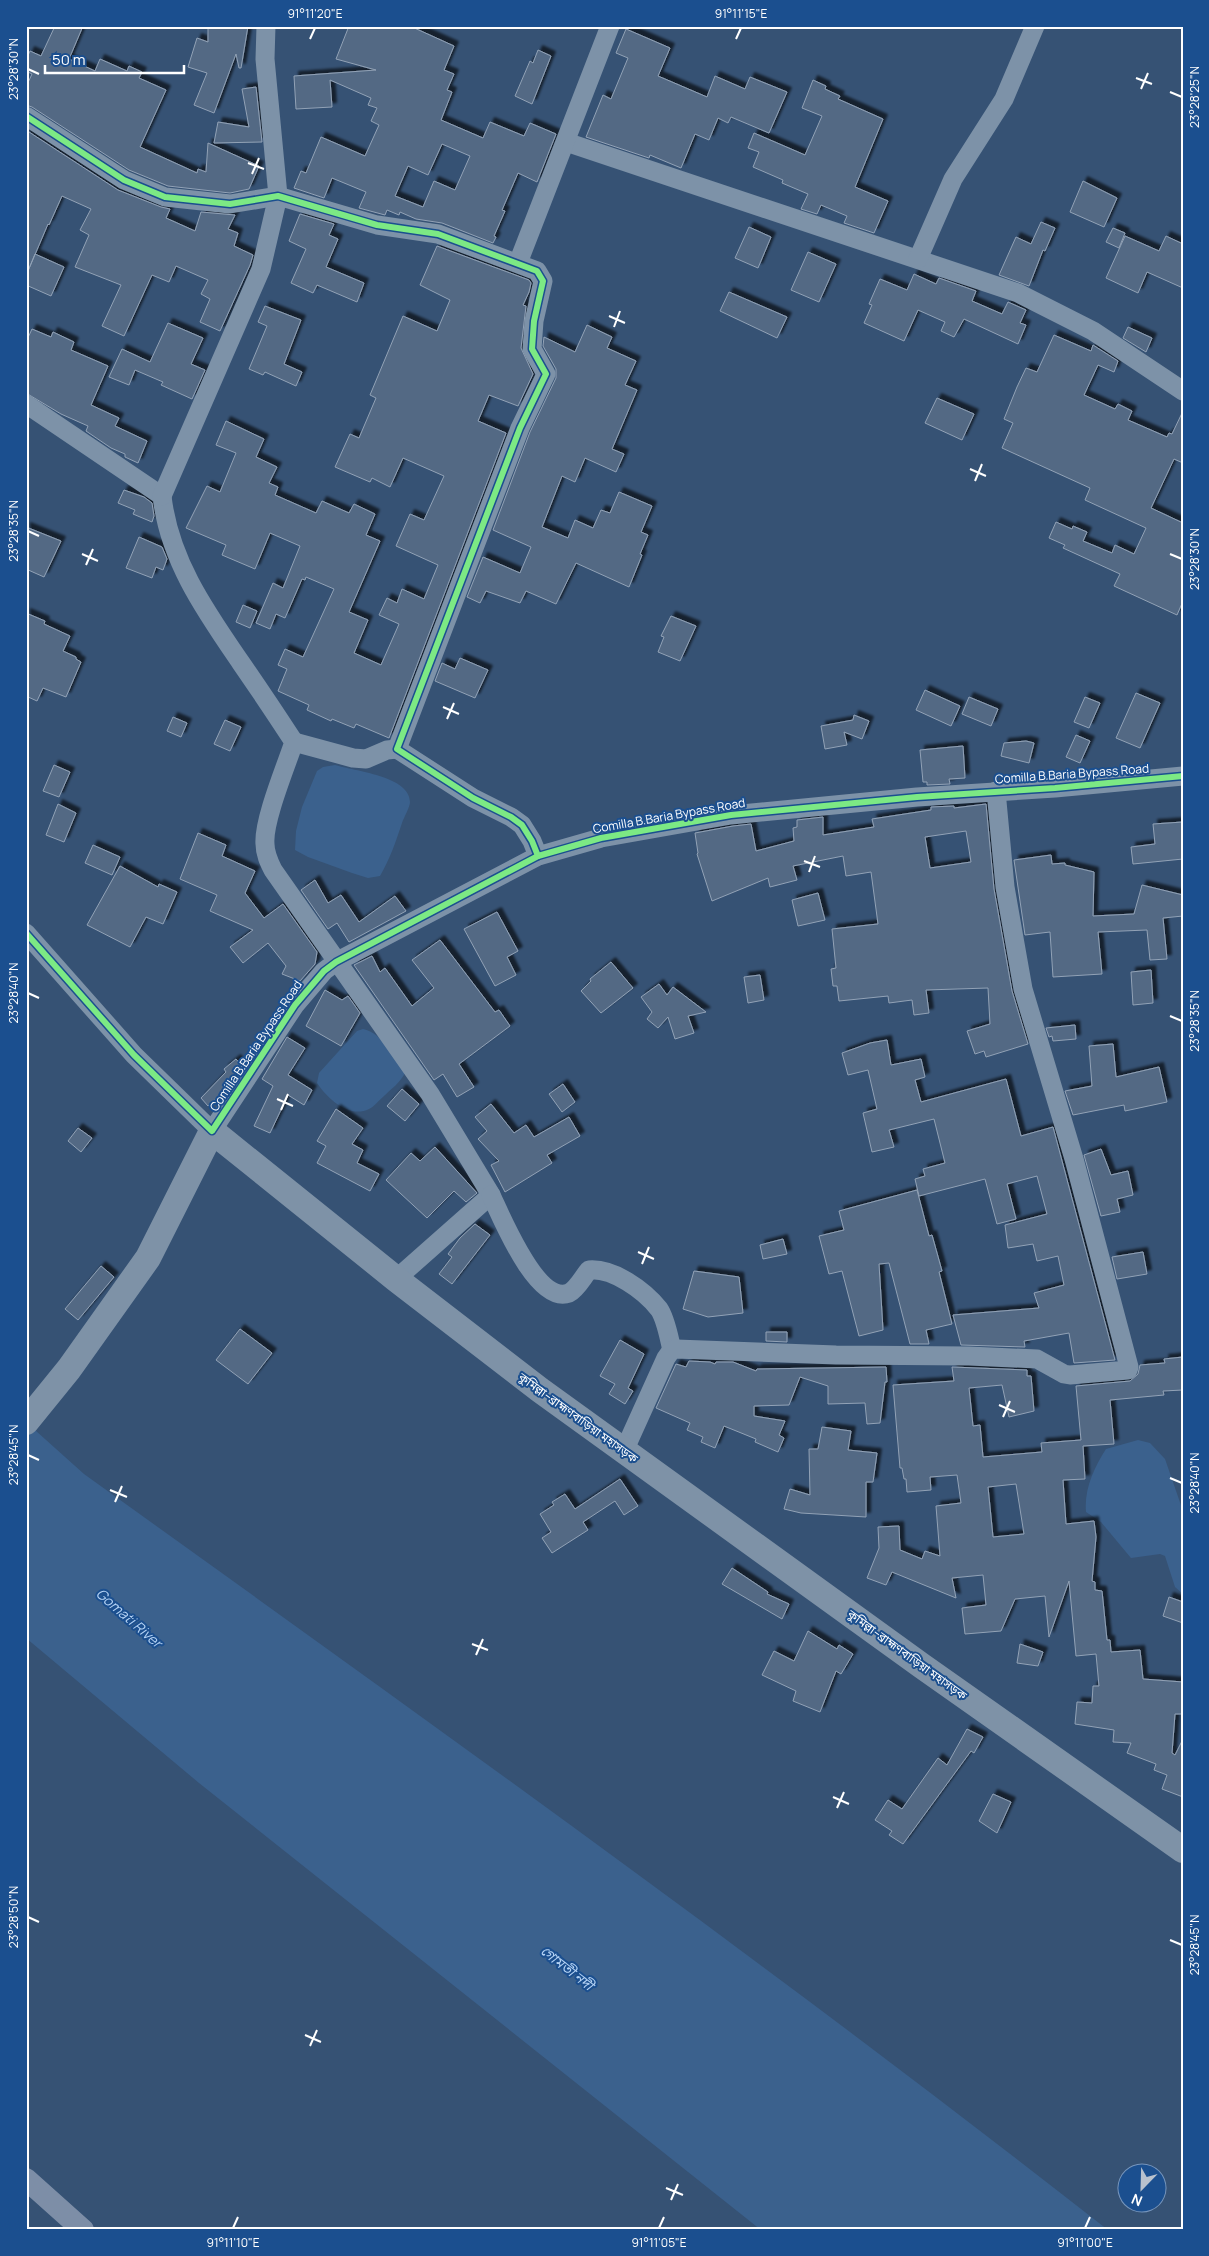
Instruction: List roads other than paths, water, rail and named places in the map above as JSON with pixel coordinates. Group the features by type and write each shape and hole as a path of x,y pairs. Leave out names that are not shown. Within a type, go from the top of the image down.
{"highway":[{"name":"কুমিল্লা–ব্রাহ্মণবাড়িয়া মহাসড়ক","path":"212,1131 396,1280 533,1385 953,1689 1183,1850"},
{"path":"26,1422 69,1369 148,1258 212,1131"}],"main road":[{"path":"26,2179 84,2230"}],"street":[{"path":"266,26 265,59 278,196 261,269 162,496 165,521 173,546 194,592 294,742 353,758 366,759 387,750 397,749 473,798 511,817 522,825 532,841 538,856"},
{"path":"518,263 610,26"},
{"path":"918,259 954,179 1004,99 1035,26"},
{"path":"26,116 124,180 166,197 230,204 278,196 377,225 438,234 537,271 544,281 534,321 532,349 546,374 520,428 397,749"},
{"path":"566,142 1018,293 1093,331 1183,391"},
{"path":"26,404 162,496"},
{"path":"294,742 268,823 265,842 267,858 273,870 430,1094 491,1196 535,1278 550,1292 561,1295 575,1290 589,1270 597,1269 612,1273 640,1291 660,1310 672,1350"},
{"name":"Comilla B.Baria Bypass Road","path":"212,1131 295,1005 318,978 336,962 538,856 601,838 731,815 1183,776"},
{"path":"624,1451 666,1358 672,1350 682,1348 826,1355 970,1356 1037,1359 1064,1374 1128,1370 1129,1367 1074,1158 1023,989 1005,887 996,791"},
{"path":"26,933 134,1055 212,1131"},
{"path":"396,1280 491,1196"}],"water":[{"path":"335,765 367,772 391,780 408,793 409,807 390,857 380,876 368,878 308,857 295,850 296,831 302,807 317,771 323,767"},
{"path":"363,1029 370,1031 382,1041 405,1073 398,1083 373,1107 354,1111 339,1105 317,1083 319,1073 357,1031"},
{"path":"26,1422 84,1474 472,1753 728,1941 856,2036 1108,2230 761,2230 199,1783 26,1638"},
{"path":"1138,1440 1150,1443 1165,1459 1183,1511 1183,1594 1175,1587 1165,1556 1160,1554 1131,1558 1101,1522 1086,1512 1088,1487 1106,1449"}],"water label":[{"name":"Gomati River","path":"129,1618"},
{"name":"গোমতী নদী","path":"567,1968"}]}
